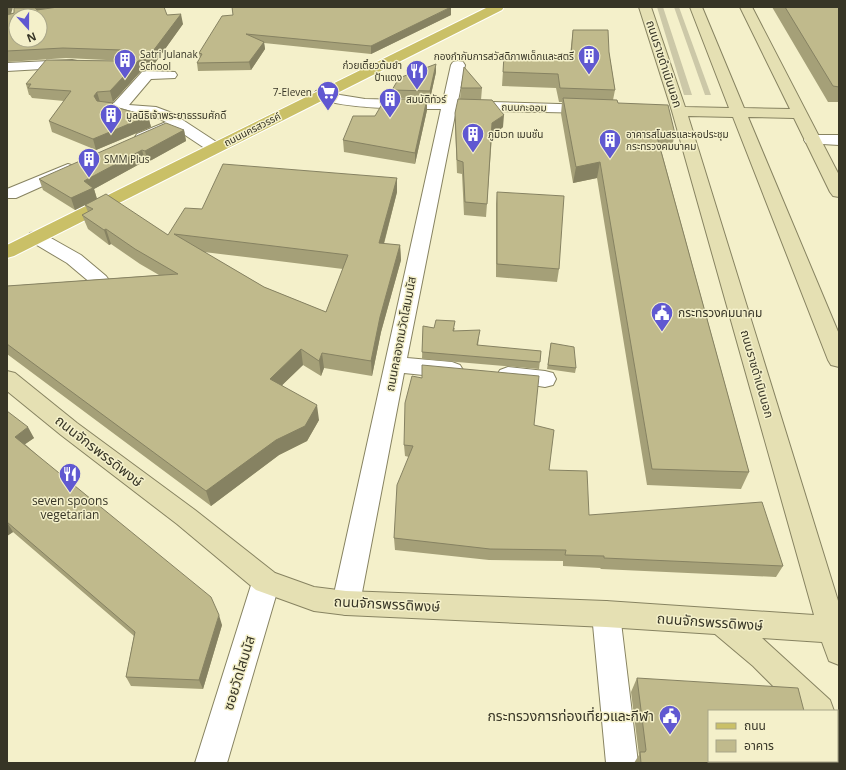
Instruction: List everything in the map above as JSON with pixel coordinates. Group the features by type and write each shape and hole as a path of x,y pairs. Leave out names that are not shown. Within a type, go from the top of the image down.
{"main road":[{"name":"ถนนนครสวรรค์","path":"7,252 498,7"},
{"name":"ถนนราชดำเนินนอก","path":"645,7 671,111 837,637"},
{"path":"696,7 839,360"},
{"path":"746,7 839,192"},
{"path":"671,111 799,114"},
{"name":"ถนนจักรพรรดิพงษ์","path":"7,379 69,429 186,517 266,582 314,600 346,603 606,614 722,623 837,637"},
{"path":"722,623 763,656 818,710"}],"street":[{"path":"7,67 66,64 88,65"},
{"name":"ถนนคลองถมวัดโสมมนัส","path":"346,603 420,242 451,105 458,65"},
{"path":"170,75 148,74 112,108 156,112 167,116 215,148"},
{"name":"ถนนกะออม","path":"321,94 338,99 364,103 608,109"},
{"path":"127,144 177,122"},
{"path":"812,140 839,140"},
{"path":"10,194 83,162"},
{"path":"36,237 74,259 100,280"},
{"path":"395,365 545,379"},
{"name":"ซอยวัดโสมนัส","path":"212,763 266,582"},
{"path":"606,614 622,763"}],"shaded area":[{"path":"657,7 663,7 692,95 684,95"},
{"path":"674,7 679,7 711,95 705,95"}],"building":[{"path":"58,7 164,7 167,15 181,14 147,59 138,61 110,91 97,92 94,96 97,101 113,103 111,106 148,116 93,139 49,121 71,91 28,88 31,84 26,84 46,60 123,61 128,60 131,57 129,52 122,50 63,48 7,51 7,15 8,48 48,48 48,8"},
{"path":"232,7 451,7 371,46 246,34 264,42 249,62 197,63 202,54 199,53 222,16 233,15"},
{"path":"785,7 839,7 839,87 833,86"},
{"path":"573,30 608,30 609,52 615,90 560,88 558,74 503,72 504,55 571,55"},
{"path":"436,64 430,91 392,90 399,78"},
{"path":"464,67 482,88 461,88"},
{"name":"กระทรวงคมนาคม","path":"563,98 617,100 618,103 668,105 675,134 656,133 749,472 652,469 600,162 576,167"},
{"path":"385,99 427,99 415,153 343,140 353,116 375,116"},
{"path":"458,99 492,100 504,115 492,123 487,204 465,202 463,162 457,160 455,113"},
{"path":"166,123 184,130 145,151 142,150 84,181 93,188 71,198 39,179"},
{"path":"223,164 397,178 379,243 400,245 380,317 371,361 322,353 319,361 301,349 270,379 317,405 305,426 276,440 206,491 7,344 7,286 178,274 135,249 106,229 104,230 82,215 93,209 85,205 106,194 168,235 185,208 202,209","holes":["174,234 348,255 326,312 264,287"]},
{"path":"497,192 564,196 559,269 497,264"},
{"path":"436,320 455,321 453,331 480,330 477,345 541,351 540,362 422,352 423,326 434,328"},
{"path":"551,343 574,347 576,368 548,365"},
{"path":"422,365 539,376 534,425 554,430 549,470 587,471 589,515 762,502 783,566 604,558 604,556 565,555 566,550 490,549 394,538 397,485 413,446 404,445 405,403 412,376 422,378"},
{"path":"7,411 28,427 15,437 211,597 219,615 199,680 126,677 135,632 7,522"},
{"name":"กระทรวงการท่องเที่ยวและกีฬา","path":"637,678 798,688 804,710 708,710 708,762 817,763 641,763 640,752 645,752 646,750"}],"place":[{"name":"กองกำกับการสวัสดิภาพเด็กและสตรี","path":"589,76"},
{"name":"Satri Julanak School","path":"125,80"},
{"name":"ก๋วยเตี๋ยวต้มยำ ป้าแตง","path":"417,90"},
{"name":"7-Eleven","path":"328,112"},
{"name":"สมบัติทัวร์","path":"390,118"},
{"name":"มูลนิธิเจ้าพระยาธรรมศักดิ์","path":"111,134"},
{"name":"ภูมิเวท เมนชั่น","path":"473,154"},
{"name":"อาคารสโมสรและหอประชุม กระทรวงคมนาคม","path":"610,160"},
{"name":"SMM Plus","path":"89,178"},
{"name":"กระทรวงคมนาคม","path":"662,332"},
{"name":"seven spoons vegetarian","path":"70,494"},
{"name":"กระทรวงการท่องเที่ยวและกีฬา","path":"670,736"}]}
